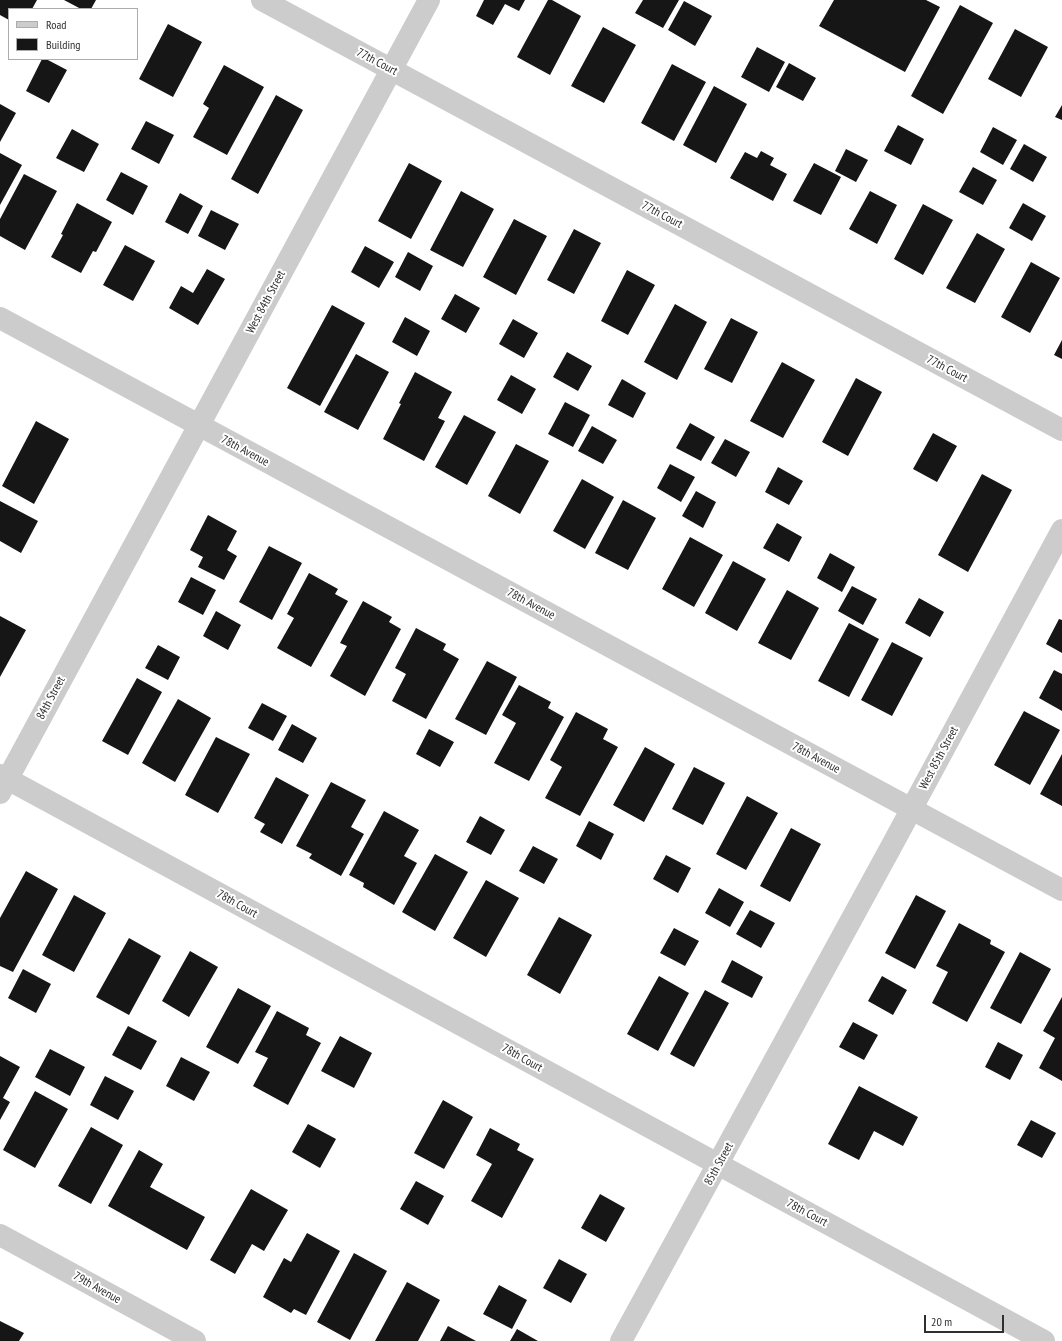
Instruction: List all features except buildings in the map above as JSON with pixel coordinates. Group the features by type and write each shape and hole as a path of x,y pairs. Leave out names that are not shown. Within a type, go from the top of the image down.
{"street":[{"name":"77th Court","path":"262,0 1062,430"},
{"name":"West 84th Street","path":"102,603 429,0"},
{"name":"78th Avenue","path":"0,318 1062,890"},
{"name":"West 85th Street","path":"816,986 1062,530"},
{"name":"84th Street","path":"3,782 102,603"},
{"name":"78th Court","path":"3,782 1044,1341"},
{"name":"85th Street","path":"621,1341 816,986"},
{"name":"79th Avenue","path":"0,1235 195,1341"}]}
